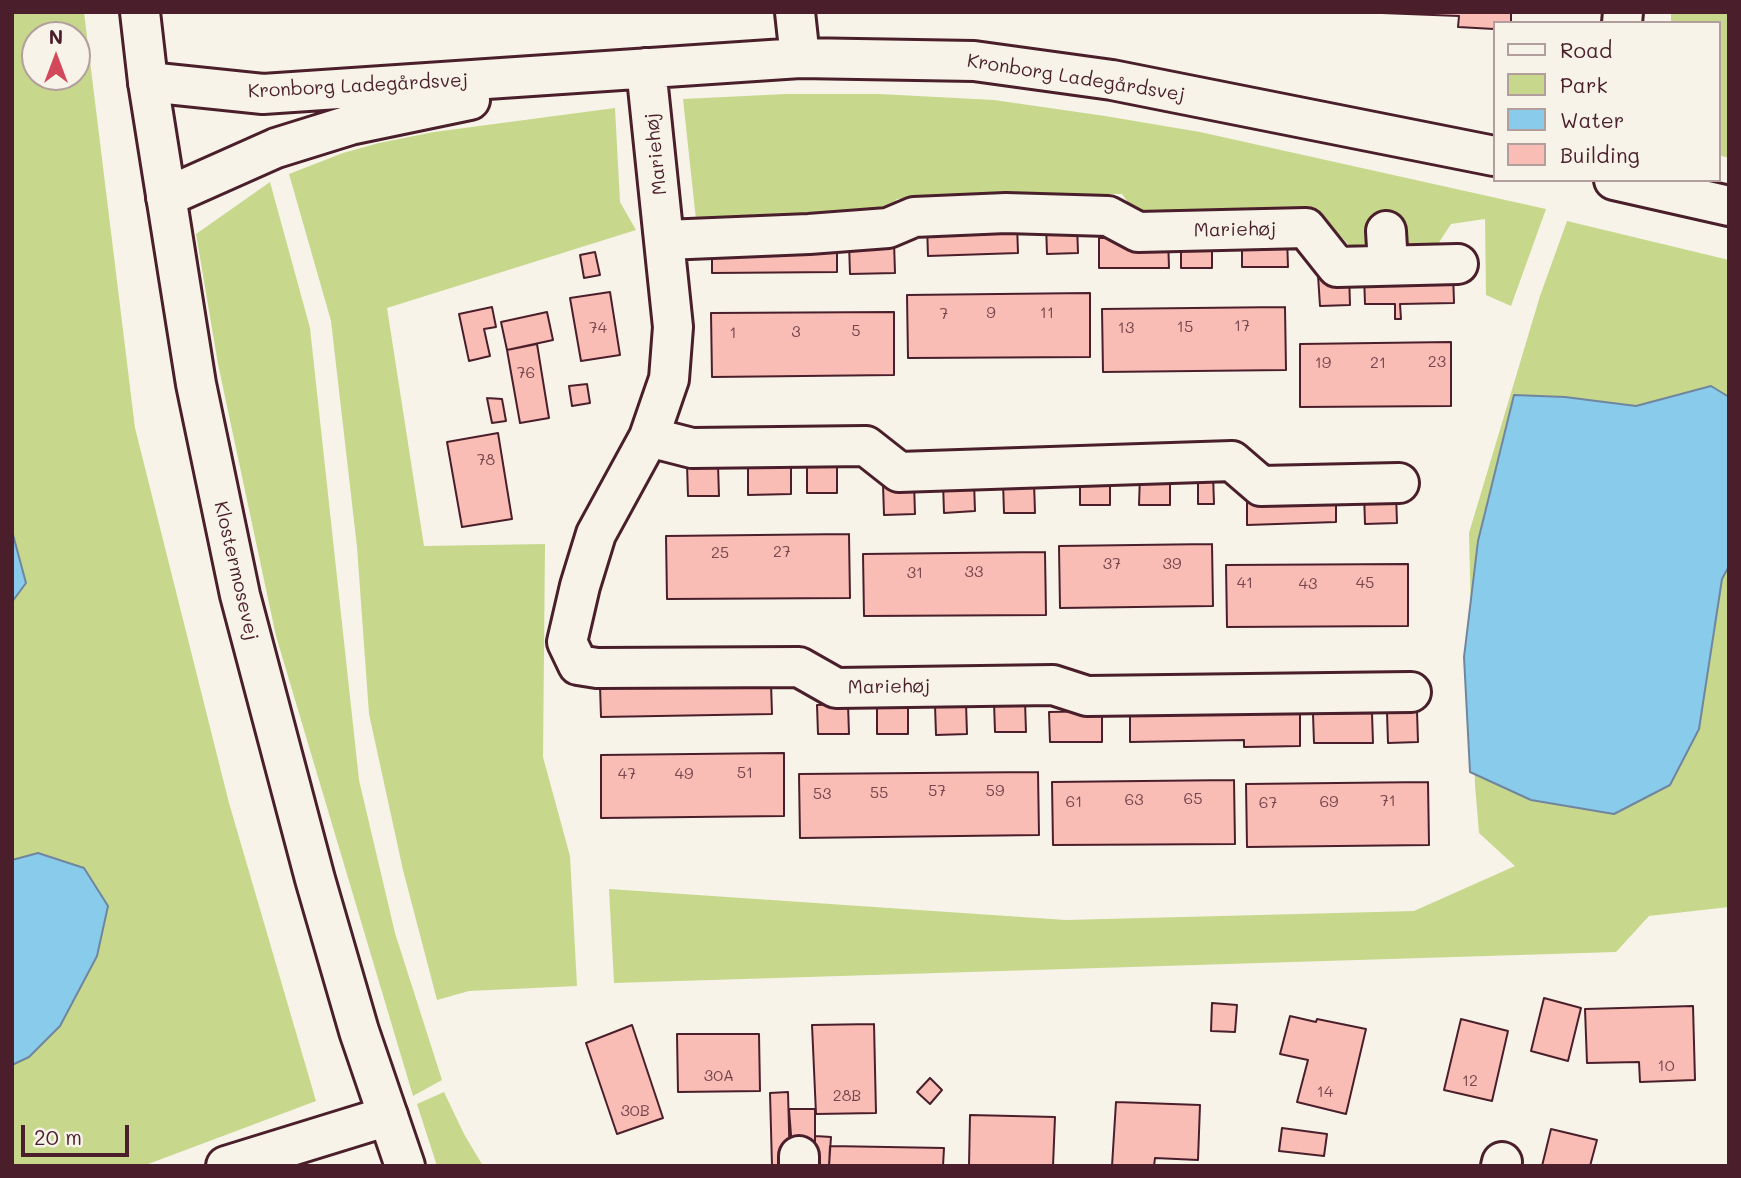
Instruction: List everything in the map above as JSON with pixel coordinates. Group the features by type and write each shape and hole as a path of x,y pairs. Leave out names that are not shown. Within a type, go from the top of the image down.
{"street":[{"name":"Klostermosevej","path":"140,12 148,82 196,384 240,595 315,879 359,1031 405,1166"},
{"path":"795,12 800,58"},
{"name":"Kronborg Ladegårdsvej","path":"148,82 263,94 800,58 974,61 1112,80 1492,156"},
{"name":"Mariehøj","path":"646,68 673,327 669,379 649,437 596,534 567,642 578,665 597,668 799,667 836,688 1053,685 1087,696 1411,692"},
{"name":"Kronborg Ladegårdsvej","path":"166,197 276,148 350,125 493,95 527,76"},
{"path":"1623,182 1729,206"},
{"name":"Mariehøj","path":"665,240 888,228 914,218 1006,213 1108,216 1138,232 1306,228 1336,267 1387,248 1458,264"},
{"path":"649,437 692,448 866,446 899,472 1232,461 1261,486 1399,483"},
{"path":"226,1166 388,1116"}],"green space":[{"path":"12,12 84,12 85,21 21,21 21,91 91,91 91,69 135,428 229,803 316,1101 143,1166 12,1166"},
{"path":"1671,12 1729,12 1729,158 1720,156 1720,21 1671,21"},
{"path":"786,94 879,94 994,100 1105,116 1200,132 1546,209 1511,306 1486,295 1485,219 1451,224 1438,244 1363,250 1352,248 1312,207 1134,211 1122,194 897,199 882,214 696,220 683,99"},
{"path":"615,108 620,202 636,230 387,308 424,546 545,544 543,757 570,856 577,986 469,991 437,1000 403,870 369,714 357,547 331,321 289,174 343,153 379,143 434,132"},
{"path":"270,182 310,328 359,780 395,933 442,1080 413,1096 276,636 218,364 196,234"},
{"path":"1567,221 1729,260 1729,907 1649,916 1616,952 614,983 609,889 1066,920 1414,911 1515,866 1479,833 1475,785 1469,533 1540,296"},
{"path":"444,1092 483,1166 437,1166 417,1104"}],"water":[{"path":"1711,386 1729,397 1729,566 1722,579 1699,729 1670,785 1614,814 1531,800 1470,772 1464,657 1478,541 1514,395 1565,397 1636,406"},
{"path":"12,531 26,583 12,602"},
{"path":"38,853 84,868 108,906 97,956 60,1026 29,1057 12,1065 12,860"}],"building":[{"path":"1356,12 1511,12 1511,21 1492,21 1492,29 1458,27 1459,16"},
{"path":"1017,224 1018,253 928,256 927,225"},
{"path":"1046,224 1077,224 1078,253 1047,254"},
{"path":"1168,237 1169,268 1099,268 1099,238"},
{"path":"1181,237 1212,237 1212,268 1181,268"},
{"path":"1242,237 1287,237 1288,267 1242,267"},
{"path":"837,241 837,272 712,273 712,243"},
{"path":"894,242 895,273 850,274 849,243"},
{"path":"595,252 600,275 584,278 580,255"},
{"path":"1453,272 1454,303 1400,304 1401,319 1395,319 1395,304 1365,304 1364,274"},
{"path":"1349,273 1350,305 1320,306 1318,275"},
{"path":"610,292 620,355 581,361 570,298"},
{"path":"1090,293 1090,357 908,358 907,295"},
{"path":"492,307 496,327 484,329 490,356 469,361 459,314"},
{"path":"1285,307 1286,370 1103,372 1102,309"},
{"path":"547,312 553,340 507,350 501,322"},
{"path":"894,312 894,375 712,377 711,313"},
{"path":"1451,342 1451,406 1300,407 1300,344"},
{"path":"537,344 549,418 520,423 507,350"},
{"path":"587,384 590,403 572,406 569,386"},
{"path":"487,398 502,399 506,421 492,423"},
{"path":"498,433 512,519 462,527 447,442"},
{"path":"791,464 791,494 748,495 748,465"},
{"path":"807,464 837,464 837,493 807,493"},
{"path":"687,465 718,465 719,496 688,496"},
{"path":"1198,474 1213,474 1214,504 1198,504"},
{"path":"1140,475 1170,475 1170,505 1139,505"},
{"path":"1080,476 1110,476 1110,505 1080,505"},
{"path":"943,482 974,482 975,511 944,513"},
{"path":"1003,482 1034,482 1035,513 1004,513"},
{"path":"914,483 915,514 884,515 883,484"},
{"path":"1336,493 1336,522 1247,525 1247,495"},
{"path":"1364,493 1396,493 1397,523 1365,524"},
{"path":"849,534 850,598 667,599 666,536"},
{"path":"1212,544 1213,606 1060,608 1059,546"},
{"path":"1045,552 1046,615 864,616 863,554"},
{"path":"1408,564 1408,626 1227,627 1226,565"},
{"path":"771,683 772,714 601,717 600,686"},
{"path":"1025,701 1026,732 995,732 994,702"},
{"path":"877,703 908,703 908,734 877,734"},
{"path":"966,703 967,734 936,735 935,705"},
{"path":"848,704 849,734 818,734 817,705"},
{"path":"1247,709 1247,714 1300,713 1300,746 1244,747 1244,740 1130,742 1130,711"},
{"path":"1102,711 1102,742 1050,742 1049,712"},
{"path":"1417,711 1418,742 1388,743 1387,712"},
{"path":"1372,713 1373,743 1314,743 1313,714"},
{"path":"784,753 784,816 601,818 601,755"},
{"path":"1038,772 1039,835 800,838 799,774"},
{"path":"1234,780 1235,844 1053,845 1052,782"},
{"path":"1428,782 1429,845 1247,847 1246,784"},
{"path":"1544,998 1581,1008 1568,1061 1531,1051"},
{"path":"1212,1003 1237,1005 1235,1032 1211,1031"},
{"path":"1693,1006 1695,1080 1640,1082 1639,1062 1587,1063 1585,1009"},
{"path":"1290,1016 1366,1029 1346,1114 1297,1102 1308,1060 1280,1054"},
{"path":"1461,1019 1508,1031 1492,1101 1444,1090"},
{"path":"874,1024 876,1113 816,1114 812,1025"},
{"path":"632,1025 663,1118 617,1134 586,1043"},
{"path":"677,1034 759,1034 760,1091 678,1092"},
{"path":"930,1078 942,1090 930,1104 917,1092"},
{"path":"788,1092 790,1166 772,1166 770,1093"},
{"path":"1116,1102 1200,1105 1198,1160 1155,1158 1154,1166 1112,1166"},
{"path":"789,1109 815,1109 815,1148 792,1148"},
{"path":"970,1115 1055,1117 1053,1166 969,1166"},
{"path":"1282,1128 1327,1134 1324,1156 1279,1151"},
{"path":"1551,1129 1597,1140 1590,1166 1542,1166"},
{"path":"815,1136 831,1137 829,1166 814,1166"},
{"path":"830,1146 944,1148 943,1166 829,1166"}]}
